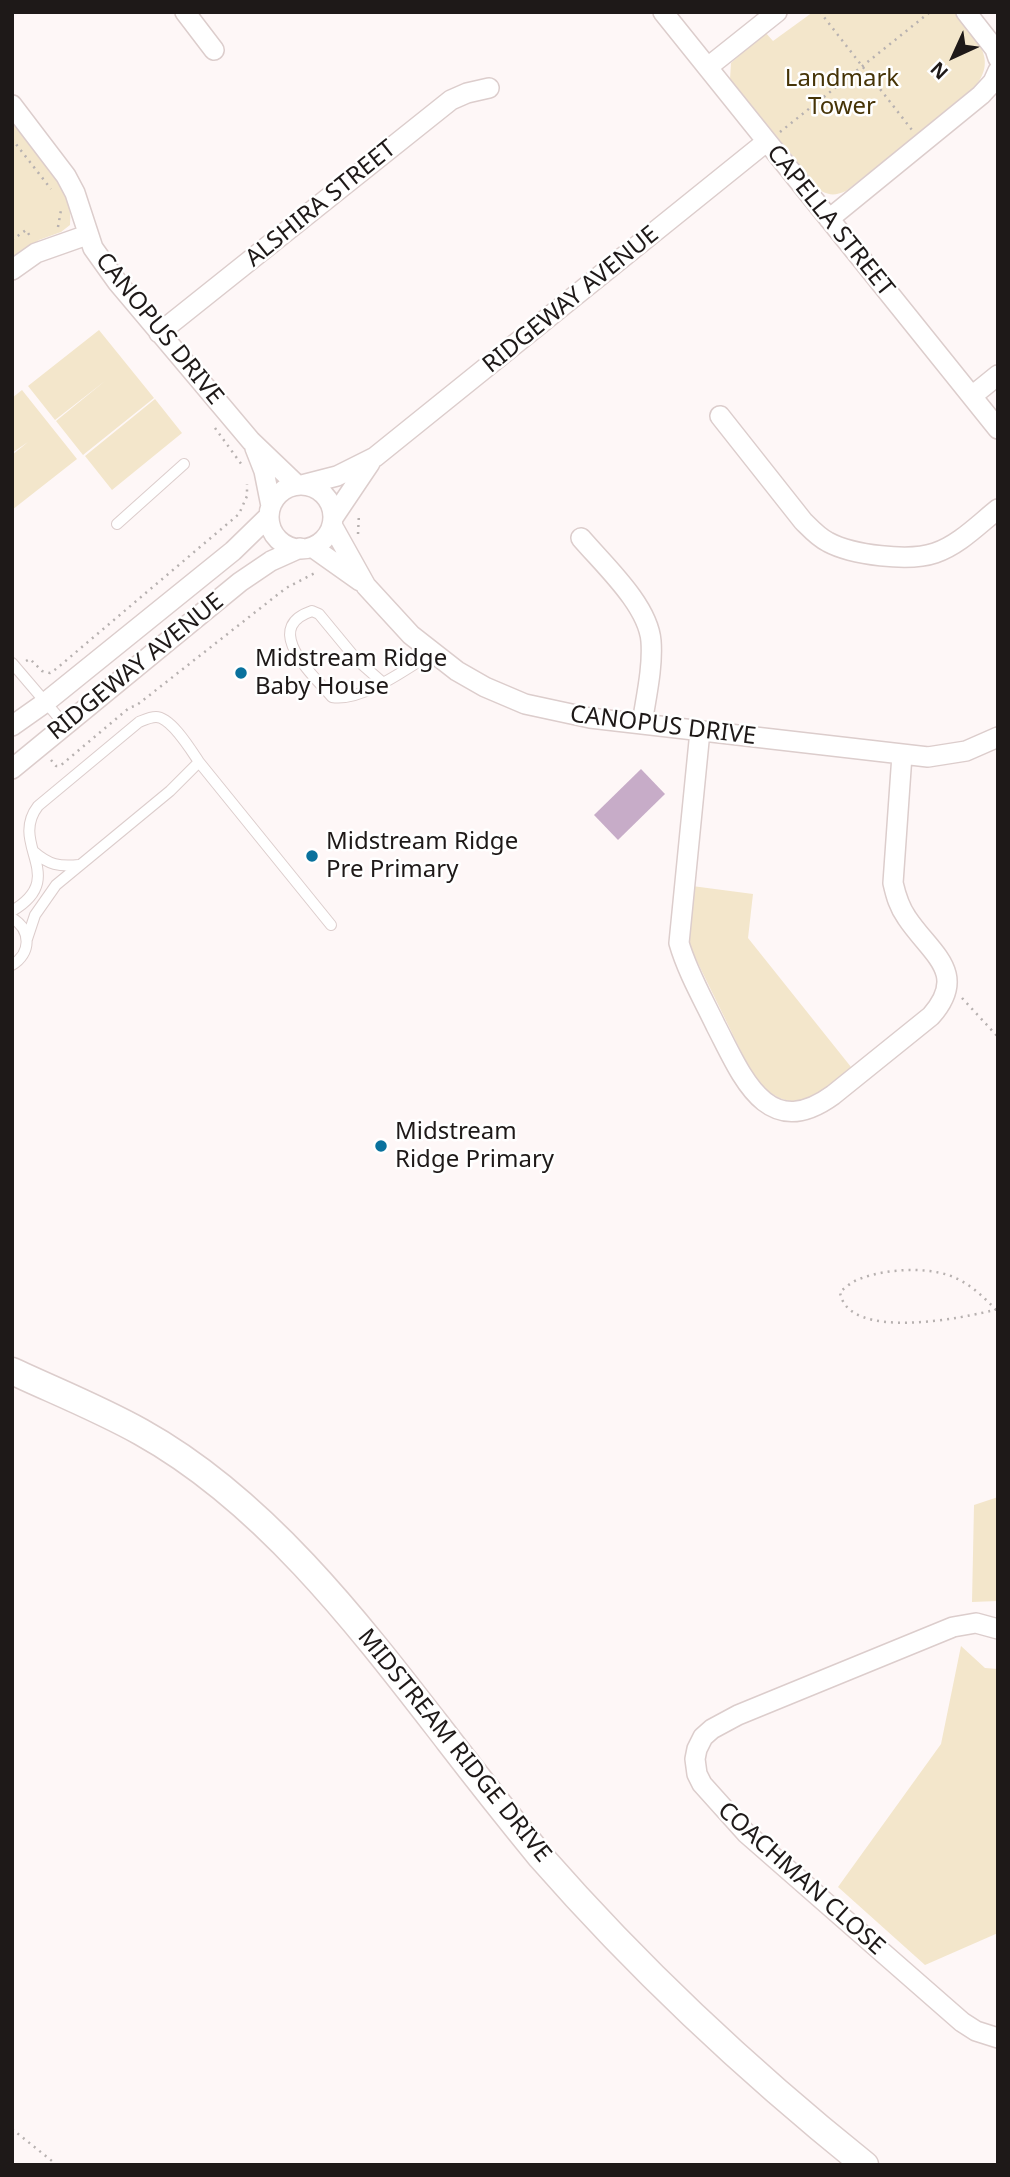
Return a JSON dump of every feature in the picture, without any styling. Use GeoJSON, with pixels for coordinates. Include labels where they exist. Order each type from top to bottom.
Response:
{"type":"FeatureCollection","features":[{"type":"Feature","properties":{"kind":"street"},"geometry":{"type":"LineString","coordinates":[[186,12],[214,50]]}},
{"type":"Feature","properties":{"kind":"street","name":"CAPELLA STREET"},"geometry":{"type":"LineString","coordinates":[[663,12],[998,429]]}},
{"type":"Feature","properties":{"kind":"street"},"geometry":{"type":"LineString","coordinates":[[708,67],[777,12]]}},
{"type":"Feature","properties":{"kind":"street"},"geometry":{"type":"LineString","coordinates":[[966,12],[995,49],[998,58]]}},
{"type":"Feature","properties":{"kind":"street"},"geometry":{"type":"LineString","coordinates":[[829,219],[981,95],[993,82],[998,71]]}},
{"type":"Feature","properties":{"kind":"street","name":"ALSHIRA STREET"},"geometry":{"type":"LineString","coordinates":[[159,333],[451,100],[489,88]]}},
{"type":"Feature","properties":{"kind":"street","name":"CANOPUS DRIVE"},"geometry":{"type":"LineString","coordinates":[[12,105],[66,176],[75,193],[87,235],[112,275],[251,441],[300,485]]}},
{"type":"Feature","properties":{"kind":"street","name":"RIDGEWAY AVENUE"},"geometry":{"type":"LineString","coordinates":[[300,485],[337,476],[375,457],[766,142]]}},
{"type":"Feature","properties":{"kind":"street"},"geometry":{"type":"LineString","coordinates":[[12,270],[36,253],[87,235]]}},
{"type":"Feature","properties":{"kind":"street"},"geometry":{"type":"LineString","coordinates":[[972,396],[998,375]]}},
{"type":"Feature","properties":{"kind":"street"},"geometry":{"type":"LineString","coordinates":[[720,416],[803,521],[817,535],[842,548],[905,557],[936,553],[960,540],[998,509]]}},
{"type":"Feature","properties":{"kind":"street","name":"CANOPUS DRIVE"},"geometry":{"type":"LineString","coordinates":[[251,441],[264,471],[270,511]]}},
{"type":"Feature","properties":{"kind":"street","name":"RIDGEWAY AVENUE"},"geometry":{"type":"LineString","coordinates":[[332,521],[375,457]]}},
{"type":"Feature","properties":{"kind":"street"},"geometry":{"type":"LineString","coordinates":[[300,485],[321,491],[332,508],[332,521],[328,534],[306,548],[290,546],[275,534],[270,511],[283,490],[300,485]]}},
{"type":"Feature","properties":{"kind":"street","name":"RIDGEWAY AVENUE"},"geometry":{"type":"LineString","coordinates":[[12,726],[46,702],[233,551],[270,511]]}},
{"type":"Feature","properties":{"kind":"street","name":"CANOPUS DRIVE"},"geometry":{"type":"LineString","coordinates":[[332,521],[366,586],[411,635],[432,653],[485,687],[524,704],[561,713],[642,724],[928,757],[984,745],[998,737]]}},
{"type":"Feature","properties":{"kind":"street"},"geometry":{"type":"LineString","coordinates":[[581,538],[636,604],[648,626],[651,657],[642,724]]}},
{"type":"Feature","properties":{"kind":"street","name":"RIDGEWAY AVENUE"},"geometry":{"type":"LineString","coordinates":[[12,769],[240,582],[271,561],[306,548]]}},
{"type":"Feature","properties":{"kind":"street","name":"CANOPUS DRIVE"},"geometry":{"type":"LineString","coordinates":[[306,548],[366,586]]}},
{"type":"Feature","properties":{"kind":"street"},"geometry":{"type":"LineString","coordinates":[[701,731],[679,943],[706,1005],[742,1076],[762,1101],[789,1112],[802,1112],[818,1106],[931,1016],[947,993],[948,982],[940,961],[908,919],[897,901],[892,883],[902,755]]}},
{"type":"Feature","properties":{"kind":"street","name":"MIDSTREAM RIDGE DRIVE"},"geometry":{"type":"LineString","coordinates":[[12,1371],[142,1433],[223,1490],[262,1523],[353,1620],[571,1892],[697,2020],[864,2165]]}},
{"type":"Feature","properties":{"kind":"street","name":"COACHMAN CLOSE"},"geometry":{"type":"LineString","coordinates":[[998,1629],[976,1623],[953,1627],[738,1715],[703,1737],[695,1759],[696,1774],[702,1784],[746,1833],[962,2022],[976,2031],[998,2038]]}},
{"type":"Feature","properties":{"kind":"lane"},"geometry":{"type":"LineString","coordinates":[[117,524],[184,464]]}},
{"type":"Feature","properties":{"kind":"lane"},"geometry":{"type":"LineString","coordinates":[[382,682],[357,660],[319,614],[312,611],[294,619],[289,627],[292,648],[332,696],[350,696],[382,682],[432,653]]}},
{"type":"Feature","properties":{"kind":"lane"},"geometry":{"type":"LineString","coordinates":[[15,665],[65,725]]}},
{"type":"Feature","properties":{"kind":"lane"},"geometry":{"type":"LineString","coordinates":[[12,911],[29,900],[38,884],[29,823],[31,815],[38,806],[139,722],[154,716],[162,718],[182,737],[199,762],[331,925]]}},
{"type":"Feature","properties":{"kind":"lane"},"geometry":{"type":"LineString","coordinates":[[12,965],[22,958],[35,915],[42,901],[56,885],[170,790],[199,762]]}},
{"type":"Feature","properties":{"kind":"lane"},"geometry":{"type":"LineString","coordinates":[[33,851],[56,866],[79,865]]}},
{"type":"Feature","properties":{"kind":"lane"},"geometry":{"type":"LineString","coordinates":[[12,918],[24,928],[27,939]]}},
{"type":"Feature","properties":{"kind":"path"},"geometry":{"type":"LineString","coordinates":[[820,12],[923,143]]}},
{"type":"Feature","properties":{"kind":"path"},"geometry":{"type":"LineString","coordinates":[[766,142],[930,12]]}},
{"type":"Feature","properties":{"kind":"path"},"geometry":{"type":"LineString","coordinates":[[12,139],[51,189]]}},
{"type":"Feature","properties":{"kind":"path"},"geometry":{"type":"LineString","coordinates":[[61,208],[58,229],[65,242]]}},
{"type":"Feature","properties":{"kind":"path"},"geometry":{"type":"LineString","coordinates":[[12,240],[26,230],[34,241]]}},
{"type":"Feature","properties":{"kind":"path"},"geometry":{"type":"LineString","coordinates":[[15,665],[30,659],[42,671],[50,673],[239,514],[247,496],[248,474],[216,429]]}},
{"type":"Feature","properties":{"kind":"path"},"geometry":{"type":"LineString","coordinates":[[358,538],[359,509]]}},
{"type":"Feature","properties":{"kind":"path"},"geometry":{"type":"LineString","coordinates":[[39,747],[56,766],[60,766],[129,708],[137,705],[286,588],[320,571]]}},
{"type":"Feature","properties":{"kind":"path"},"geometry":{"type":"LineString","coordinates":[[948,982],[998,1037]]}},
{"type":"Feature","properties":{"kind":"path"},"geometry":{"type":"LineString","coordinates":[[908,1271],[930,1272],[949,1275],[966,1284],[997,1309],[965,1318],[928,1323],[898,1322],[866,1317],[849,1309],[841,1302],[839,1292],[861,1278],[908,1271]]}},
{"type":"Feature","properties":{"kind":"path"},"geometry":{"type":"LineString","coordinates":[[12,2129],[57,2165]]}},
{"type":"Feature","properties":{"kind":"green space","name":"Landmark Tower"},"geometry":{"type":"Polygon","coordinates":[[[813,12],[955,12],[979,44],[985,63],[977,84],[966,96],[846,191],[836,194],[821,191],[730,79],[731,63],[765,32],[773,41],[813,12]]]}},
{"type":"Feature","properties":{"kind":"green space"},"geometry":{"type":"Polygon","coordinates":[[[12,123],[42,157],[60,183],[70,211],[70,225],[61,232],[39,240],[12,260],[12,123]]]}},
{"type":"Feature","properties":{"kind":"green space"},"geometry":{"type":"Polygon","coordinates":[[[99,330],[154,398],[83,455],[56,421],[105,381],[55,420],[28,386],[99,330]]]}},
{"type":"Feature","properties":{"kind":"green space"},"geometry":{"type":"Polygon","coordinates":[[[22,390],[77,459],[12,510],[12,455],[28,442],[12,453],[12,398],[22,390]]]}},
{"type":"Feature","properties":{"kind":"green space"},"geometry":{"type":"Polygon","coordinates":[[[155,399],[182,433],[112,490],[85,456],[155,399]]]}},
{"type":"Feature","properties":{"kind":"green space"},"geometry":{"type":"Polygon","coordinates":[[[692,886],[753,894],[748,938],[851,1067],[816,1095],[805,1100],[783,1099],[755,1080],[689,945],[685,932],[692,886]]]}},
{"type":"Feature","properties":{"kind":"green space"},"geometry":{"type":"Polygon","coordinates":[[[998,1497],[998,1601],[972,1602],[974,1505],[998,1497]]]}},
{"type":"Feature","properties":{"kind":"green space"},"geometry":{"type":"Polygon","coordinates":[[[961,1646],[985,1668],[998,1669],[998,1933],[925,1965],[838,1887],[941,1744],[961,1646]]]}},
{"type":"Feature","properties":{"kind":"shaded area"},"geometry":{"type":"Polygon","coordinates":[[[641,769],[665,794],[618,840],[594,815],[641,769]]]}},
{"type":"Feature","properties":{"kind":"place","name":"Midstream Ridge Baby House"},"geometry":{"type":"Point","coordinates":[241,673]}},
{"type":"Feature","properties":{"kind":"place","name":"Midstream Ridge Pre Primary"},"geometry":{"type":"Point","coordinates":[312,856]}},
{"type":"Feature","properties":{"kind":"place","name":"Midstream Ridge Primary"},"geometry":{"type":"Point","coordinates":[381,1146]}}]}
